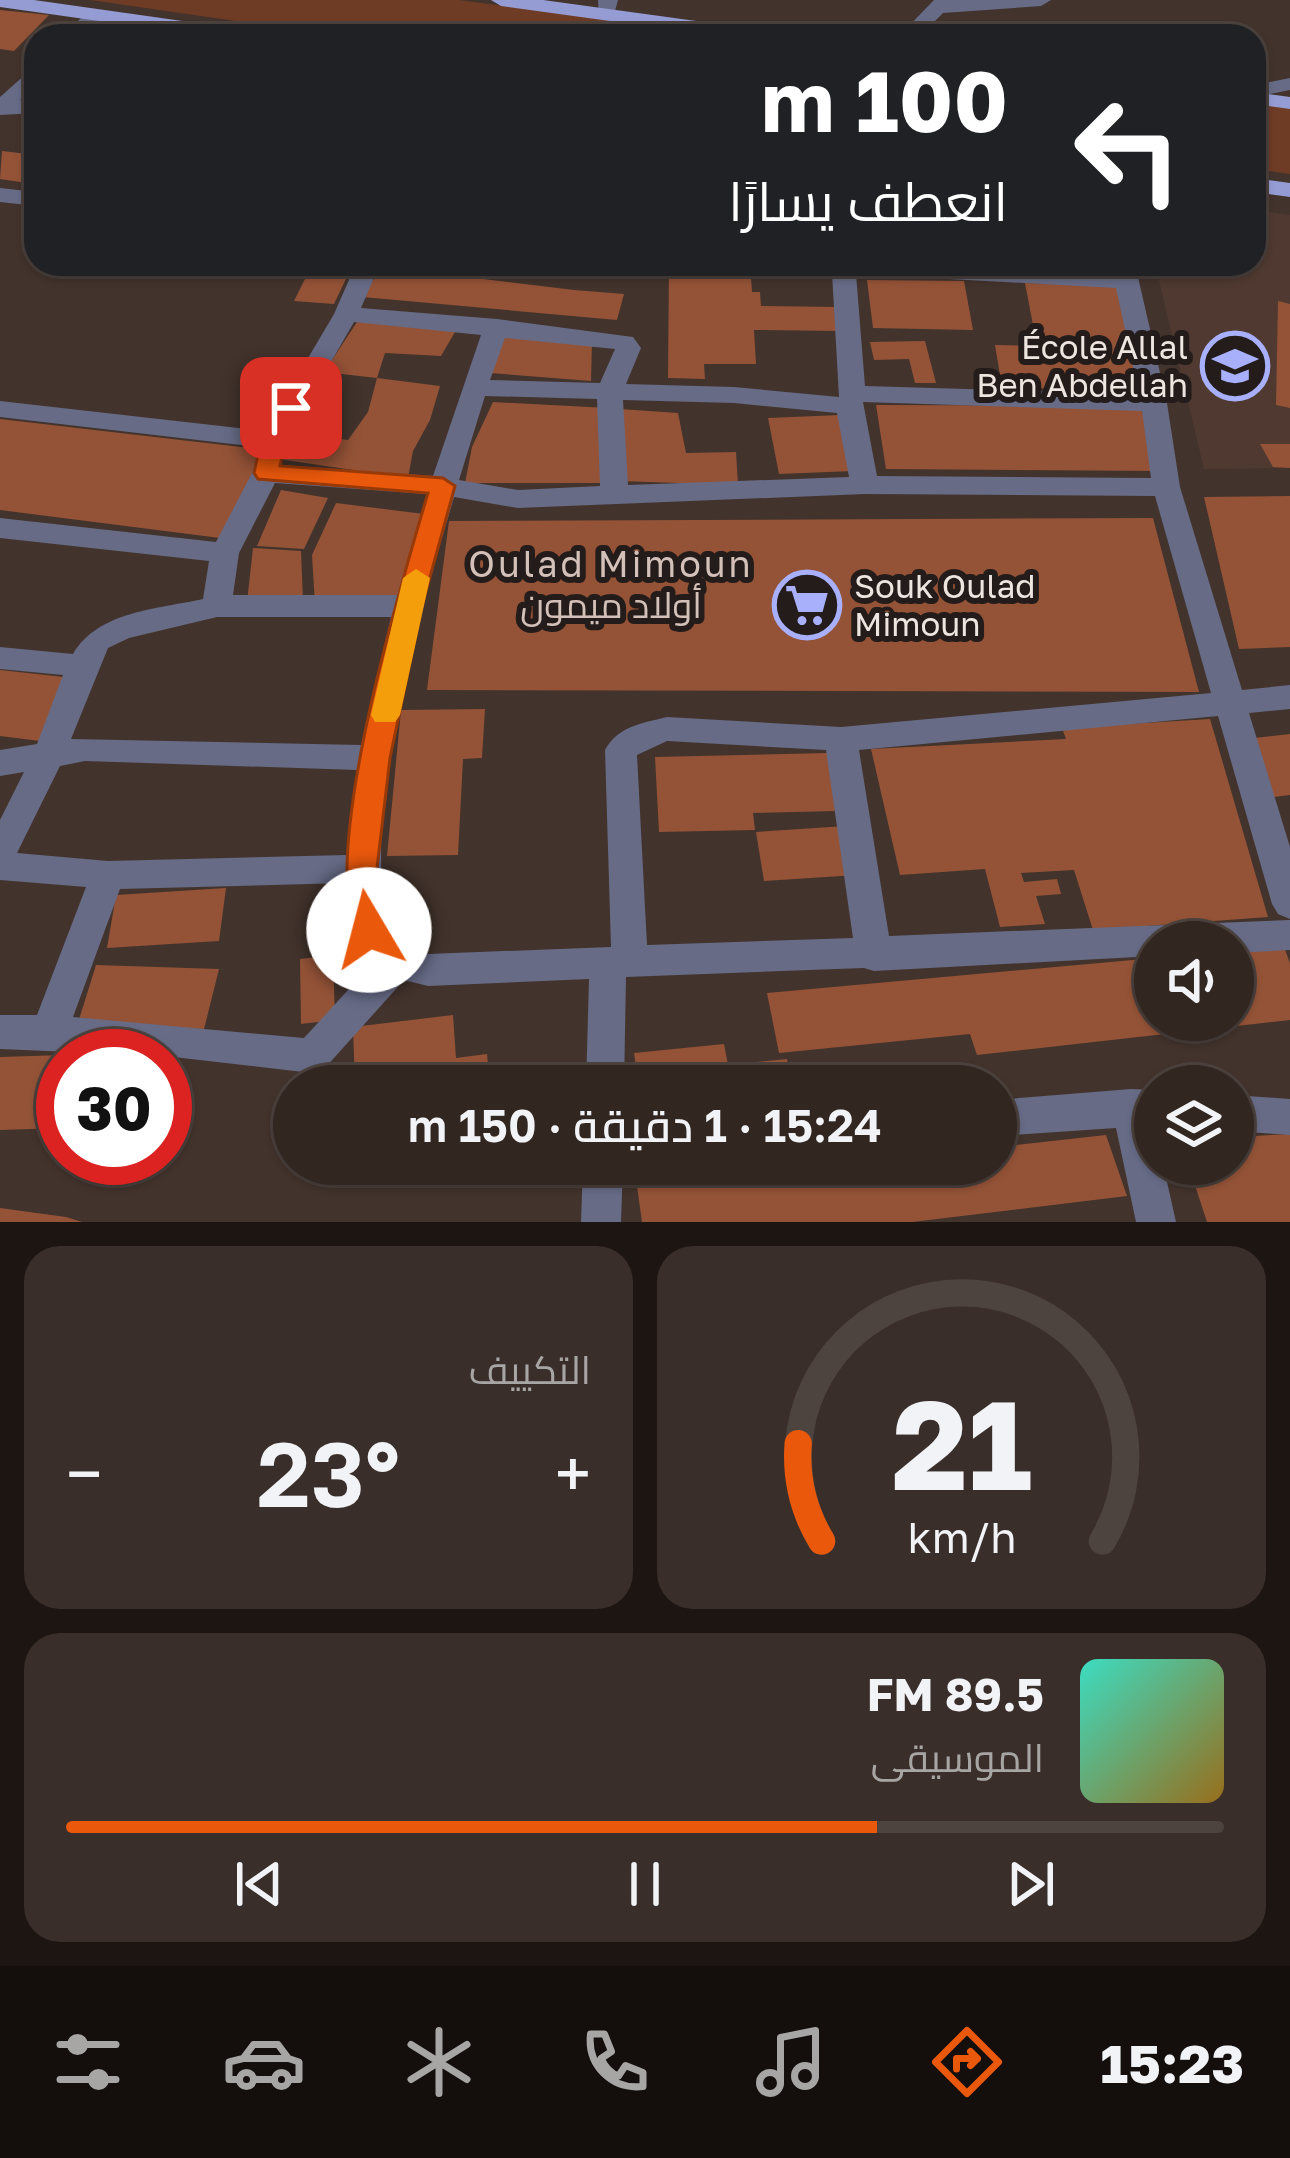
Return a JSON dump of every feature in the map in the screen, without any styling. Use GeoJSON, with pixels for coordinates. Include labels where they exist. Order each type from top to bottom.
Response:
{"type":"FeatureCollection","features":[{"type":"Feature","properties":{"kind":"main road"},"geometry":{"type":"LineString","coordinates":[[501,0],[607,7],[678,24]]}},
{"type":"Feature","properties":{"kind":"main road"},"geometry":{"type":"LineString","coordinates":[[0,1],[164,24]]}},
{"type":"Feature","properties":{"kind":"main road"},"geometry":{"type":"LineString","coordinates":[[645,24],[649,20]]}},
{"type":"Feature","properties":{"kind":"street"},"geometry":{"type":"LineString","coordinates":[[944,4],[991,12],[1042,0]]}},
{"type":"Feature","properties":{"kind":"street"},"geometry":{"type":"LineString","coordinates":[[85,24],[95,14]]}},
{"type":"Feature","properties":{"kind":"street"},"geometry":{"type":"LineString","coordinates":[[1,107],[24,83]]}},
{"type":"Feature","properties":{"kind":"street"},"geometry":{"type":"LineString","coordinates":[[217,606],[225,553],[266,473],[273,440],[363,276]]}},
{"type":"Feature","properties":{"kind":"street"},"geometry":{"type":"LineString","coordinates":[[844,276],[851,400],[866,484]]}},
{"type":"Feature","properties":{"kind":"street"},"geometry":{"type":"LineString","coordinates":[[1126,276],[1154,403],[1166,487],[1229,704],[1277,809],[1290,904]]}},
{"type":"Feature","properties":{"kind":"street"},"geometry":{"type":"LineString","coordinates":[[346,314],[624,342],[628,348],[610,391],[614,493]]}},
{"type":"Feature","properties":{"kind":"street"},"geometry":{"type":"LineString","coordinates":[[497,326],[473,388],[409,606],[376,758],[361,868],[369,930],[379,950],[396,963],[428,970],[619,960],[874,956],[1290,935]]}},
{"type":"Feature","properties":{"kind":"street"},"geometry":{"type":"LineString","coordinates":[[473,388],[851,400],[1154,403]]}},
{"type":"Feature","properties":{"kind":"street"},"geometry":{"type":"LineString","coordinates":[[0,409],[273,440]]}},
{"type":"Feature","properties":{"kind":"street"},"geometry":{"type":"LineString","coordinates":[[266,473],[443,486],[518,500],[866,484],[1166,487]]}},
{"type":"Feature","properties":{"kind":"street"},"geometry":{"type":"LineString","coordinates":[[0,528],[225,553]]}},
{"type":"Feature","properties":{"kind":"street"},"geometry":{"type":"LineString","coordinates":[[0,854],[50,753],[82,666],[97,640],[217,606],[409,606]]}},
{"type":"Feature","properties":{"kind":"street"},"geometry":{"type":"LineString","coordinates":[[0,658],[82,666]]}},
{"type":"Feature","properties":{"kind":"street"},"geometry":{"type":"LineString","coordinates":[[607,1065],[619,960],[621,750],[628,743],[668,728],[841,739],[1290,697]]}},
{"type":"Feature","properties":{"kind":"street"},"geometry":{"type":"LineString","coordinates":[[841,739],[874,956]]}},
{"type":"Feature","properties":{"kind":"street"},"geometry":{"type":"LineString","coordinates":[[0,764],[85,749],[376,758]]}},
{"type":"Feature","properties":{"kind":"street"},"geometry":{"type":"LineString","coordinates":[[0,866],[108,875],[361,868]]}},
{"type":"Feature","properties":{"kind":"street"},"geometry":{"type":"LineString","coordinates":[[50,1029],[108,875]]}},
{"type":"Feature","properties":{"kind":"street"},"geometry":{"type":"LineString","coordinates":[[192,1045],[312,1057],[396,963]]}},
{"type":"Feature","properties":{"kind":"street"},"geometry":{"type":"LineString","coordinates":[[0,1031],[36,1031]]}},
{"type":"Feature","properties":{"kind":"street"},"geometry":{"type":"LineString","coordinates":[[1017,1117],[1134,1109]]}},
{"type":"Feature","properties":{"kind":"street"},"geometry":{"type":"LineString","coordinates":[[1254,1114],[1290,1117]]}},
{"type":"Feature","properties":{"kind":"street"},"geometry":{"type":"LineString","coordinates":[[601,1222],[602,1185]]}},
{"type":"Feature","properties":{"kind":"street"},"geometry":{"type":"LineString","coordinates":[[1152,1185],[1156,1222]]}},
{"type":"Feature","properties":{"kind":"shaded area"},"geometry":{"type":"Polygon","coordinates":[[[90,0],[459,0],[639,24],[255,24],[90,0]]]}},
{"type":"Feature","properties":{"kind":"shaded area"},"geometry":{"type":"Polygon","coordinates":[[[1266,104],[1290,107],[1290,174],[1266,171],[1266,104]]]}},
{"type":"Feature","properties":{"kind":"shaded area","name":"École Allal Ben Abdellah"},"geometry":{"type":"Polygon","coordinates":[[[1266,212],[1290,215],[1290,468],[1204,469],[1158,276],[1266,276],[1266,212]]]}},
{"type":"Feature","properties":{"kind":"building"},"geometry":{"type":"Polygon","coordinates":[[[0,10],[49,15],[40,24],[24,24],[24,41],[14,51],[0,49],[0,10]]]}},
{"type":"Feature","properties":{"kind":"building"},"geometry":{"type":"Polygon","coordinates":[[[2,151],[24,154],[24,183],[0,179],[2,151]]]}},
{"type":"Feature","properties":{"kind":"building"},"geometry":{"type":"Polygon","coordinates":[[[306,276],[347,276],[334,304],[294,301],[306,276]]]}},
{"type":"Feature","properties":{"kind":"building"},"geometry":{"type":"Polygon","coordinates":[[[376,276],[457,276],[624,294],[617,320],[362,297],[376,276]]]}},
{"type":"Feature","properties":{"kind":"building"},"geometry":{"type":"Polygon","coordinates":[[[669,276],[751,276],[752,292],[760,292],[761,306],[837,307],[840,331],[754,330],[756,364],[704,364],[705,379],[668,378],[669,276]]]}},
{"type":"Feature","properties":{"kind":"building"},"geometry":{"type":"Polygon","coordinates":[[[867,280],[964,281],[973,330],[873,328],[867,280]]]}},
{"type":"Feature","properties":{"kind":"building"},"geometry":{"type":"Polygon","coordinates":[[[1025,283],[1122,285],[1151,391],[1002,387],[995,345],[1037,346],[1025,283]]]}},
{"type":"Feature","properties":{"kind":"building"},"geometry":{"type":"Polygon","coordinates":[[[1278,301],[1290,304],[1290,408],[1276,405],[1278,301]]]}},
{"type":"Feature","properties":{"kind":"building"},"geometry":{"type":"Polygon","coordinates":[[[359,319],[455,332],[441,356],[385,353],[377,378],[324,372],[359,319]]]}},
{"type":"Feature","properties":{"kind":"building"},"geometry":{"type":"Polygon","coordinates":[[[504,336],[592,342],[591,381],[490,373],[504,336]]]}},
{"type":"Feature","properties":{"kind":"building"},"geometry":{"type":"Polygon","coordinates":[[[925,341],[936,383],[915,383],[909,359],[874,360],[870,342],[925,341]]]}},
{"type":"Feature","properties":{"kind":"building"},"geometry":{"type":"Polygon","coordinates":[[[377,378],[440,386],[430,420],[413,451],[408,478],[278,459],[294,433],[348,440],[368,412],[377,378]]]}},
{"type":"Feature","properties":{"kind":"building"},"geometry":{"type":"Polygon","coordinates":[[[493,402],[608,408],[605,483],[465,483],[472,447],[493,402]]]}},
{"type":"Feature","properties":{"kind":"building"},"geometry":{"type":"Polygon","coordinates":[[[876,405],[1140,406],[1162,471],[886,469],[876,405]]]}},
{"type":"Feature","properties":{"kind":"building"},"geometry":{"type":"Polygon","coordinates":[[[620,409],[678,413],[686,453],[736,452],[738,485],[619,481],[620,409]]]}},
{"type":"Feature","properties":{"kind":"building"},"geometry":{"type":"Polygon","coordinates":[[[840,415],[853,471],[779,474],[768,418],[840,415]]]}},
{"type":"Feature","properties":{"kind":"building"},"geometry":{"type":"Polygon","coordinates":[[[0,419],[266,450],[220,538],[0,510],[0,419]]]}},
{"type":"Feature","properties":{"kind":"building"},"geometry":{"type":"Polygon","coordinates":[[[1260,444],[1290,444],[1290,468],[1273,467],[1260,444]]]}},
{"type":"Feature","properties":{"kind":"building"},"geometry":{"type":"Polygon","coordinates":[[[281,490],[328,498],[304,549],[257,546],[281,490]]]}},
{"type":"Feature","properties":{"kind":"building"},"geometry":{"type":"Polygon","coordinates":[[[1290,496],[1290,647],[1239,649],[1204,497],[1290,496]]]}},
{"type":"Feature","properties":{"kind":"building"},"geometry":{"type":"Polygon","coordinates":[[[336,503],[424,514],[401,599],[315,605],[312,555],[336,503]]]}},
{"type":"Feature","properties":{"kind":"building","name":"Souk Oulad Mimoun"},"geometry":{"type":"Polygon","coordinates":[[[1153,518],[1199,692],[427,690],[449,521],[1153,518]]]}},
{"type":"Feature","properties":{"kind":"building"},"geometry":{"type":"Polygon","coordinates":[[[253,548],[301,551],[303,601],[247,602],[253,548]]]}},
{"type":"Feature","properties":{"kind":"building"},"geometry":{"type":"Polygon","coordinates":[[[0,670],[73,678],[40,741],[0,736],[0,670]]]}},
{"type":"Feature","properties":{"kind":"building"},"geometry":{"type":"Polygon","coordinates":[[[485,709],[482,758],[463,759],[458,855],[387,856],[401,710],[485,709]]]}},
{"type":"Feature","properties":{"kind":"building"},"geometry":{"type":"Polygon","coordinates":[[[1210,719],[1268,917],[1134,921],[1134,927],[1093,930],[1074,870],[1021,873],[1024,882],[1057,879],[1061,894],[1036,896],[1045,924],[1000,927],[985,869],[900,875],[871,749],[1066,739],[1062,728],[1210,719]]]}},
{"type":"Feature","properties":{"kind":"building"},"geometry":{"type":"Polygon","coordinates":[[[1290,734],[1290,795],[1266,798],[1246,739],[1290,734]]]}},
{"type":"Feature","properties":{"kind":"building"},"geometry":{"type":"Polygon","coordinates":[[[829,753],[837,811],[753,813],[755,830],[659,832],[655,757],[829,753]]]}},
{"type":"Feature","properties":{"kind":"building"},"geometry":{"type":"Polygon","coordinates":[[[846,826],[857,875],[764,881],[756,832],[846,826]]]}},
{"type":"Feature","properties":{"kind":"building"},"geometry":{"type":"Polygon","coordinates":[[[226,888],[219,941],[107,948],[116,895],[226,888]]]}},
{"type":"Feature","properties":{"kind":"building"},"geometry":{"type":"Polygon","coordinates":[[[1284,947],[1290,963],[1290,1020],[1254,1024],[1254,949],[1284,947]]]}},
{"type":"Feature","properties":{"kind":"building"},"geometry":{"type":"Polygon","coordinates":[[[333,955],[335,1020],[301,1024],[300,959],[333,955]]]}},
{"type":"Feature","properties":{"kind":"building"},"geometry":{"type":"Polygon","coordinates":[[[1134,960],[1134,1037],[977,1055],[970,1034],[779,1053],[767,993],[1134,960]]]}},
{"type":"Feature","properties":{"kind":"building"},"geometry":{"type":"Polygon","coordinates":[[[96,965],[219,969],[204,1029],[77,1026],[96,965]]]}},
{"type":"Feature","properties":{"kind":"building"},"geometry":{"type":"Polygon","coordinates":[[[453,1015],[456,1058],[487,1054],[488,1065],[354,1065],[353,1027],[453,1015]]]}},
{"type":"Feature","properties":{"kind":"building"},"geometry":{"type":"Polygon","coordinates":[[[724,1044],[728,1065],[636,1065],[634,1053],[724,1044]]]}},
{"type":"Feature","properties":{"kind":"building"},"geometry":{"type":"Polygon","coordinates":[[[36,1056],[36,1129],[0,1130],[0,1057],[36,1056]]]}},
{"type":"Feature","properties":{"kind":"building"},"geometry":{"type":"Polygon","coordinates":[[[787,1059],[788,1065],[728,1065],[787,1059]]]}},
{"type":"Feature","properties":{"kind":"building"},"geometry":{"type":"Polygon","coordinates":[[[1290,1134],[1290,1222],[1207,1222],[1195,1185],[1254,1185],[1254,1136],[1290,1134]]]}},
{"type":"Feature","properties":{"kind":"building"},"geometry":{"type":"Polygon","coordinates":[[[1106,1135],[1127,1196],[912,1222],[642,1222],[637,1185],[1017,1185],[1017,1145],[1106,1135]]]}},
{"type":"Feature","properties":{"kind":"building"},"geometry":{"type":"Polygon","coordinates":[[[0,1208],[66,1217],[82,1222],[0,1222],[0,1208]]]}},
{"type":"Feature","properties":{"kind":"slow traffic"},"geometry":{"type":"LineString","coordinates":[[385,715],[416,578]]}},
{"type":"Feature","properties":{"kind":"place","name":"École Allal Ben Abdellah"},"geometry":{"type":"Point","coordinates":[1235,366]}},
{"type":"Feature","properties":{"kind":"place","name":"Souk Oulad Mimoun"},"geometry":{"type":"Point","coordinates":[807,605]}},
{"type":"Feature","properties":{"kind":"district","name":"Oulad Mimoun أولاد ميمون"},"geometry":{"type":"Point","coordinates":[611,584]}},
{"type":"Feature","properties":{"kind":"route"},"geometry":{"type":"LineString","coordinates":[[291,408],[273,440],[266,473],[443,486],[409,606],[376,758],[361,868],[369,930]]}}]}
